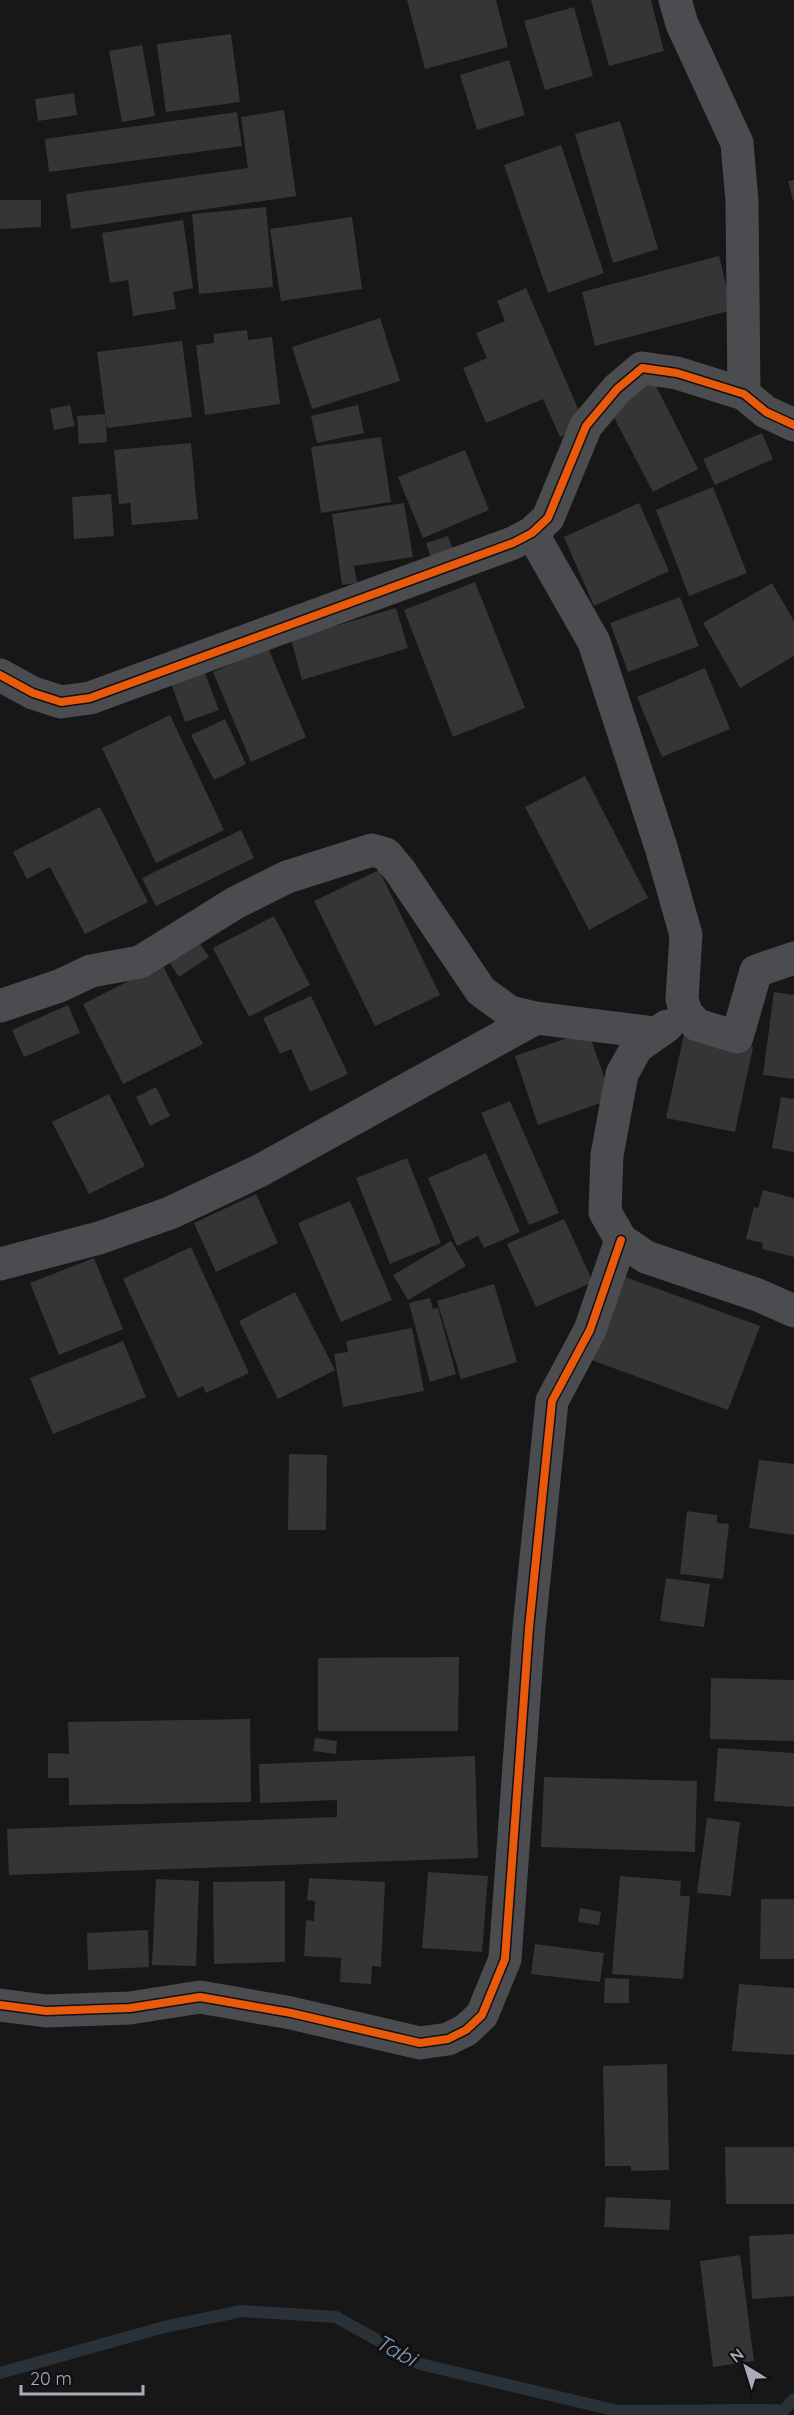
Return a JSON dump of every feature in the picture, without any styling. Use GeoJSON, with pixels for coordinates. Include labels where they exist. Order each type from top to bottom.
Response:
{"type":"FeatureCollection","features":[{"type":"Feature","properties":{"kind":"street"},"geometry":{"type":"LineString","coordinates":[[675,0],[682,24],[736,143],[742,201],[744,394]]}},
{"type":"Feature","properties":{"kind":"street"},"geometry":{"type":"LineString","coordinates":[[0,675],[33,693],[61,702],[90,698],[439,571],[532,534],[548,518],[586,426],[617,389],[642,368],[677,373],[744,394],[766,412],[794,425]]}},
{"type":"Feature","properties":{"kind":"street"},"geometry":{"type":"LineString","coordinates":[[532,534],[594,642],[661,847],[686,935],[682,999],[686,1013],[697,1025],[736,1037],[756,971],[794,958]]}},
{"type":"Feature","properties":{"kind":"street"},"geometry":{"type":"LineString","coordinates":[[0,1006],[59,986],[91,972],[140,962],[235,903],[287,877],[372,850],[386,854],[400,871],[481,991],[510,1012],[536,1018],[655,1033]]}},
{"type":"Feature","properties":{"kind":"street"},"geometry":{"type":"LineString","coordinates":[[686,1013],[638,1047],[622,1074],[607,1155],[604,1212],[621,1240],[646,1257],[758,1295],[794,1311]]}},
{"type":"Feature","properties":{"kind":"street"},"geometry":{"type":"LineString","coordinates":[[0,1264],[99,1238],[170,1213],[259,1171],[536,1018]]}},
{"type":"Feature","properties":{"kind":"street"},"geometry":{"type":"LineString","coordinates":[[0,2005],[46,2011],[130,2008],[201,1997],[291,2013],[420,2043],[448,2039],[466,2030],[482,2015],[505,1959],[530,1628],[552,1401],[590,1330],[621,1240]]}},
{"type":"Feature","properties":{"kind":"building"},"geometry":{"type":"Polygon","coordinates":[[[407,0],[496,0],[508,47],[425,69],[407,0]]]}},
{"type":"Feature","properties":{"kind":"building"},"geometry":{"type":"Polygon","coordinates":[[[591,0],[651,0],[664,51],[609,66],[591,0]]]}},
{"type":"Feature","properties":{"kind":"building"},"geometry":{"type":"Polygon","coordinates":[[[574,7],[593,76],[545,90],[524,21],[574,7]]]}},
{"type":"Feature","properties":{"kind":"building"},"geometry":{"type":"Polygon","coordinates":[[[231,34],[240,102],[166,112],[157,44],[231,34]]]}},
{"type":"Feature","properties":{"kind":"building"},"geometry":{"type":"Polygon","coordinates":[[[142,45],[155,116],[122,122],[109,51],[142,45]]]}},
{"type":"Feature","properties":{"kind":"building"},"geometry":{"type":"Polygon","coordinates":[[[509,60],[525,115],[477,130],[460,75],[509,60]]]}},
{"type":"Feature","properties":{"kind":"building"},"geometry":{"type":"Polygon","coordinates":[[[74,93],[77,115],[38,121],[35,99],[74,93]]]}},
{"type":"Feature","properties":{"kind":"building"},"geometry":{"type":"Polygon","coordinates":[[[284,110],[296,196],[71,229],[66,194],[248,168],[241,117],[284,110]]]}},
{"type":"Feature","properties":{"kind":"building"},"geometry":{"type":"Polygon","coordinates":[[[237,112],[242,146],[49,172],[45,139],[237,112]]]}},
{"type":"Feature","properties":{"kind":"building"},"geometry":{"type":"Polygon","coordinates":[[[620,121],[658,249],[613,263],[575,134],[620,121]]]}},
{"type":"Feature","properties":{"kind":"building"},"geometry":{"type":"Polygon","coordinates":[[[561,145],[604,273],[548,293],[504,165],[561,145]]]}},
{"type":"Feature","properties":{"kind":"building"},"geometry":{"type":"Polygon","coordinates":[[[794,180],[794,201],[793,201],[788,181],[794,180]]]}},
{"type":"Feature","properties":{"kind":"building"},"geometry":{"type":"Polygon","coordinates":[[[0,200],[41,200],[41,227],[0,229],[0,200]]]}},
{"type":"Feature","properties":{"kind":"building"},"geometry":{"type":"Polygon","coordinates":[[[266,207],[273,287],[199,294],[192,214],[266,207]]]}},
{"type":"Feature","properties":{"kind":"building"},"geometry":{"type":"Polygon","coordinates":[[[352,217],[362,289],[281,301],[270,229],[352,217]]]}},
{"type":"Feature","properties":{"kind":"building"},"geometry":{"type":"Polygon","coordinates":[[[183,220],[193,288],[173,292],[176,309],[133,316],[128,280],[110,283],[102,233],[183,220]]]}},
{"type":"Feature","properties":{"kind":"building"},"geometry":{"type":"Polygon","coordinates":[[[719,256],[732,310],[595,346],[582,292],[719,256]]]}},
{"type":"Feature","properties":{"kind":"building"},"geometry":{"type":"Polygon","coordinates":[[[526,288],[585,425],[560,437],[543,399],[486,423],[463,368],[487,358],[476,333],[505,321],[497,301],[526,288]]]}},
{"type":"Feature","properties":{"kind":"building"},"geometry":{"type":"Polygon","coordinates":[[[380,318],[400,381],[312,409],[292,347],[380,318]]]}},
{"type":"Feature","properties":{"kind":"building"},"geometry":{"type":"Polygon","coordinates":[[[247,330],[248,340],[272,337],[280,404],[205,415],[196,345],[214,343],[214,334],[247,330]]]}},
{"type":"Feature","properties":{"kind":"building"},"geometry":{"type":"Polygon","coordinates":[[[182,341],[192,417],[107,428],[97,352],[182,341]]]}},
{"type":"Feature","properties":{"kind":"building"},"geometry":{"type":"Polygon","coordinates":[[[653,380],[698,469],[653,492],[607,404],[653,380]]]}},
{"type":"Feature","properties":{"kind":"building"},"geometry":{"type":"Polygon","coordinates":[[[70,405],[75,426],[54,430],[50,409],[70,405]]]}},
{"type":"Feature","properties":{"kind":"building"},"geometry":{"type":"Polygon","coordinates":[[[358,405],[364,433],[317,443],[311,416],[358,405]]]}},
{"type":"Feature","properties":{"kind":"building"},"geometry":{"type":"Polygon","coordinates":[[[105,414],[107,442],[79,444],[77,416],[105,414]]]}},
{"type":"Feature","properties":{"kind":"building"},"geometry":{"type":"Polygon","coordinates":[[[762,433],[773,459],[715,485],[703,459],[762,433]]]}},
{"type":"Feature","properties":{"kind":"building"},"geometry":{"type":"Polygon","coordinates":[[[381,437],[391,502],[321,513],[311,447],[381,437]]]}},
{"type":"Feature","properties":{"kind":"building"},"geometry":{"type":"Polygon","coordinates":[[[191,443],[198,519],[132,525],[130,503],[119,504],[114,450],[191,443]]]}},
{"type":"Feature","properties":{"kind":"building"},"geometry":{"type":"Polygon","coordinates":[[[465,450],[489,510],[423,538],[398,477],[465,450]]]}},
{"type":"Feature","properties":{"kind":"building"},"geometry":{"type":"Polygon","coordinates":[[[713,487],[747,573],[689,596],[656,510],[713,487]]]}},
{"type":"Feature","properties":{"kind":"building"},"geometry":{"type":"Polygon","coordinates":[[[111,494],[114,536],[74,539],[72,497],[111,494]]]}},
{"type":"Feature","properties":{"kind":"building"},"geometry":{"type":"Polygon","coordinates":[[[404,503],[413,557],[354,566],[357,583],[342,585],[332,514],[404,503]]]}},
{"type":"Feature","properties":{"kind":"building"},"geometry":{"type":"Polygon","coordinates":[[[639,503],[669,571],[594,606],[564,537],[639,503]]]}},
{"type":"Feature","properties":{"kind":"building"},"geometry":{"type":"Polygon","coordinates":[[[448,536],[454,553],[432,561],[426,543],[448,536]]]}},
{"type":"Feature","properties":{"kind":"building"},"geometry":{"type":"Polygon","coordinates":[[[475,582],[525,708],[453,737],[404,610],[475,582]]]}},
{"type":"Feature","properties":{"kind":"building"},"geometry":{"type":"Polygon","coordinates":[[[772,583],[794,621],[794,656],[740,688],[703,623],[772,583]]]}},
{"type":"Feature","properties":{"kind":"building"},"geometry":{"type":"Polygon","coordinates":[[[680,597],[699,646],[628,672],[610,623],[680,597]]]}},
{"type":"Feature","properties":{"kind":"building"},"geometry":{"type":"Polygon","coordinates":[[[396,608],[408,648],[302,680],[291,639],[396,608]]]}},
{"type":"Feature","properties":{"kind":"building"},"geometry":{"type":"Polygon","coordinates":[[[268,648],[306,737],[251,762],[213,672],[268,648]]]}},
{"type":"Feature","properties":{"kind":"building"},"geometry":{"type":"Polygon","coordinates":[[[705,668],[730,729],[662,757],[637,697],[705,668]]]}},
{"type":"Feature","properties":{"kind":"building"},"geometry":{"type":"Polygon","coordinates":[[[204,671],[219,710],[185,722],[171,683],[204,671]]]}},
{"type":"Feature","properties":{"kind":"building"},"geometry":{"type":"Polygon","coordinates":[[[170,715],[224,830],[156,863],[102,748],[170,715]]]}},
{"type":"Feature","properties":{"kind":"building"},"geometry":{"type":"Polygon","coordinates":[[[225,719],[246,764],[214,780],[191,735],[225,719]]]}},
{"type":"Feature","properties":{"kind":"building"},"geometry":{"type":"Polygon","coordinates":[[[585,776],[648,898],[589,930],[525,807],[585,776]]]}},
{"type":"Feature","properties":{"kind":"building"},"geometry":{"type":"Polygon","coordinates":[[[100,807],[148,902],[85,934],[50,867],[27,879],[13,852],[100,807]]]}},
{"type":"Feature","properties":{"kind":"building"},"geometry":{"type":"Polygon","coordinates":[[[241,830],[254,858],[156,906],[142,878],[241,830]]]}},
{"type":"Feature","properties":{"kind":"building"},"geometry":{"type":"Polygon","coordinates":[[[379,870],[440,995],[375,1026],[314,901],[379,870]]]}},
{"type":"Feature","properties":{"kind":"building"},"geometry":{"type":"Polygon","coordinates":[[[274,916],[310,985],[249,1017],[213,948],[274,916]]]}},
{"type":"Feature","properties":{"kind":"building"},"geometry":{"type":"Polygon","coordinates":[[[197,939],[209,957],[179,977],[167,959],[197,939]]]}},
{"type":"Feature","properties":{"kind":"building"},"geometry":{"type":"Polygon","coordinates":[[[162,964],[203,1044],[123,1084],[83,1004],[162,964]]]}},
{"type":"Feature","properties":{"kind":"building"},"geometry":{"type":"Polygon","coordinates":[[[774,992],[794,995],[794,1079],[763,1075],[774,992]]]}},
{"type":"Feature","properties":{"kind":"building"},"geometry":{"type":"Polygon","coordinates":[[[311,996],[348,1074],[310,1092],[291,1049],[280,1054],[263,1018],[311,996]]]}},
{"type":"Feature","properties":{"kind":"building"},"geometry":{"type":"Polygon","coordinates":[[[68,1005],[80,1033],[24,1057],[12,1030],[68,1005]]]}},
{"type":"Feature","properties":{"kind":"building"},"geometry":{"type":"Polygon","coordinates":[[[588,1031],[612,1099],[538,1125],[515,1056],[588,1031]]]}},
{"type":"Feature","properties":{"kind":"building"},"geometry":{"type":"Polygon","coordinates":[[[684,1034],[753,1047],[735,1132],[666,1118],[684,1034]]]}},
{"type":"Feature","properties":{"kind":"building"},"geometry":{"type":"Polygon","coordinates":[[[156,1087],[170,1116],[150,1126],[136,1097],[156,1087]]]}},
{"type":"Feature","properties":{"kind":"building"},"geometry":{"type":"Polygon","coordinates":[[[109,1094],[145,1166],[89,1194],[52,1122],[109,1094]]]}},
{"type":"Feature","properties":{"kind":"building"},"geometry":{"type":"Polygon","coordinates":[[[781,1097],[794,1099],[794,1152],[772,1148],[781,1097]]]}},
{"type":"Feature","properties":{"kind":"building"},"geometry":{"type":"Polygon","coordinates":[[[510,1101],[559,1213],[529,1225],[481,1113],[510,1101]]]}},
{"type":"Feature","properties":{"kind":"building"},"geometry":{"type":"Polygon","coordinates":[[[486,1153],[520,1232],[484,1248],[478,1236],[457,1246],[428,1178],[486,1153]]]}},
{"type":"Feature","properties":{"kind":"building"},"geometry":{"type":"Polygon","coordinates":[[[407,1158],[441,1243],[390,1264],[356,1178],[407,1158]]]}},
{"type":"Feature","properties":{"kind":"building"},"geometry":{"type":"Polygon","coordinates":[[[763,1190],[794,1198],[794,1257],[762,1249],[763,1243],[746,1239],[754,1207],[758,1208],[763,1190]]]}},
{"type":"Feature","properties":{"kind":"building"},"geometry":{"type":"Polygon","coordinates":[[[256,1194],[278,1243],[216,1272],[194,1223],[256,1194]]]}},
{"type":"Feature","properties":{"kind":"building"},"geometry":{"type":"Polygon","coordinates":[[[350,1201],[392,1300],[341,1322],[298,1223],[350,1201]]]}},
{"type":"Feature","properties":{"kind":"building"},"geometry":{"type":"Polygon","coordinates":[[[564,1219],[593,1282],[536,1307],[507,1244],[564,1219]]]}},
{"type":"Feature","properties":{"kind":"building"},"geometry":{"type":"Polygon","coordinates":[[[451,1241],[466,1266],[408,1300],[393,1275],[451,1241]]]}},
{"type":"Feature","properties":{"kind":"building"},"geometry":{"type":"Polygon","coordinates":[[[191,1247],[249,1373],[206,1393],[203,1386],[178,1398],[123,1279],[191,1247]]]}},
{"type":"Feature","properties":{"kind":"building"},"geometry":{"type":"Polygon","coordinates":[[[94,1258],[123,1329],[59,1355],[30,1283],[94,1258]]]}},
{"type":"Feature","properties":{"kind":"building"},"geometry":{"type":"Polygon","coordinates":[[[617,1274],[760,1326],[728,1410],[586,1358],[617,1274]]]}},
{"type":"Feature","properties":{"kind":"building"},"geometry":{"type":"Polygon","coordinates":[[[494,1284],[517,1362],[461,1379],[437,1301],[494,1284]]]}},
{"type":"Feature","properties":{"kind":"building"},"geometry":{"type":"Polygon","coordinates":[[[295,1292],[335,1370],[278,1399],[239,1321],[295,1292]]]}},
{"type":"Feature","properties":{"kind":"building"},"geometry":{"type":"Polygon","coordinates":[[[430,1298],[433,1309],[438,1308],[456,1374],[430,1382],[409,1303],[430,1298]]]}},
{"type":"Feature","properties":{"kind":"building"},"geometry":{"type":"Polygon","coordinates":[[[412,1328],[424,1391],[343,1407],[334,1354],[348,1352],[346,1341],[412,1328]]]}},
{"type":"Feature","properties":{"kind":"building"},"geometry":{"type":"Polygon","coordinates":[[[123,1341],[146,1397],[53,1434],[30,1378],[123,1341]]]}},
{"type":"Feature","properties":{"kind":"building"},"geometry":{"type":"Polygon","coordinates":[[[289,1454],[327,1455],[326,1530],[288,1530],[289,1454]]]}},
{"type":"Feature","properties":{"kind":"building"},"geometry":{"type":"Polygon","coordinates":[[[759,1460],[794,1464],[794,1535],[749,1528],[759,1460]]]}},
{"type":"Feature","properties":{"kind":"building"},"geometry":{"type":"Polygon","coordinates":[[[687,1511],[717,1515],[717,1523],[729,1524],[723,1579],[680,1574],[687,1511]]]}},
{"type":"Feature","properties":{"kind":"building"},"geometry":{"type":"Polygon","coordinates":[[[666,1578],[710,1584],[704,1627],[660,1621],[666,1578]]]}},
{"type":"Feature","properties":{"kind":"building"},"geometry":{"type":"Polygon","coordinates":[[[459,1657],[458,1731],[318,1731],[318,1658],[459,1657]]]}},
{"type":"Feature","properties":{"kind":"building"},"geometry":{"type":"Polygon","coordinates":[[[711,1678],[794,1680],[794,1741],[710,1739],[711,1678]]]}},
{"type":"Feature","properties":{"kind":"building"},"geometry":{"type":"Polygon","coordinates":[[[250,1719],[251,1802],[69,1805],[69,1778],[48,1778],[48,1753],[69,1754],[68,1722],[250,1719]]]}},
{"type":"Feature","properties":{"kind":"building"},"geometry":{"type":"Polygon","coordinates":[[[315,1738],[337,1741],[336,1754],[313,1751],[315,1738]]]}},
{"type":"Feature","properties":{"kind":"building"},"geometry":{"type":"Polygon","coordinates":[[[718,1748],[794,1753],[794,1807],[714,1801],[718,1748]]]}},
{"type":"Feature","properties":{"kind":"building"},"geometry":{"type":"Polygon","coordinates":[[[475,1756],[478,1858],[9,1875],[7,1829],[337,1817],[337,1800],[260,1803],[259,1764],[475,1756]]]}},
{"type":"Feature","properties":{"kind":"building"},"geometry":{"type":"Polygon","coordinates":[[[544,1777],[697,1781],[695,1852],[541,1847],[544,1777]]]}},
{"type":"Feature","properties":{"kind":"building"},"geometry":{"type":"Polygon","coordinates":[[[707,1818],[740,1822],[731,1896],[697,1893],[707,1818]]]}},
{"type":"Feature","properties":{"kind":"building"},"geometry":{"type":"Polygon","coordinates":[[[428,1872],[488,1876],[482,1952],[422,1948],[428,1872]]]}},
{"type":"Feature","properties":{"kind":"building"},"geometry":{"type":"Polygon","coordinates":[[[620,1876],[681,1881],[680,1896],[690,1896],[683,1979],[612,1974],[620,1876]]]}},
{"type":"Feature","properties":{"kind":"building"},"geometry":{"type":"Polygon","coordinates":[[[309,1878],[385,1882],[381,1967],[372,1966],[371,1984],[340,1982],[341,1958],[304,1956],[306,1920],[314,1921],[315,1901],[307,1900],[309,1878]]]}},
{"type":"Feature","properties":{"kind":"building"},"geometry":{"type":"Polygon","coordinates":[[[156,1879],[199,1881],[196,1966],[152,1965],[156,1879]]]}},
{"type":"Feature","properties":{"kind":"building"},"geometry":{"type":"Polygon","coordinates":[[[285,1881],[285,1962],[214,1964],[213,1882],[285,1881]]]}},
{"type":"Feature","properties":{"kind":"building"},"geometry":{"type":"Polygon","coordinates":[[[761,1899],[794,1899],[794,1959],[760,1959],[761,1899]]]}},
{"type":"Feature","properties":{"kind":"building"},"geometry":{"type":"Polygon","coordinates":[[[580,1908],[601,1912],[599,1925],[578,1922],[580,1908]]]}},
{"type":"Feature","properties":{"kind":"building"},"geometry":{"type":"Polygon","coordinates":[[[148,1930],[149,1967],[88,1970],[87,1933],[148,1930]]]}},
{"type":"Feature","properties":{"kind":"building"},"geometry":{"type":"Polygon","coordinates":[[[535,1944],[604,1953],[600,1982],[531,1974],[535,1944]]]}},
{"type":"Feature","properties":{"kind":"building"},"geometry":{"type":"Polygon","coordinates":[[[605,1978],[629,1979],[629,2003],[604,2003],[605,1978]]]}},
{"type":"Feature","properties":{"kind":"building"},"geometry":{"type":"Polygon","coordinates":[[[739,1984],[794,1988],[794,2055],[732,2051],[739,1984]]]}},
{"type":"Feature","properties":{"kind":"building"},"geometry":{"type":"Polygon","coordinates":[[[667,2064],[669,2170],[631,2171],[631,2166],[605,2166],[603,2066],[667,2064]]]}},
{"type":"Feature","properties":{"kind":"building"},"geometry":{"type":"Polygon","coordinates":[[[725,2147],[794,2147],[794,2204],[726,2204],[725,2147]]]}},
{"type":"Feature","properties":{"kind":"building"},"geometry":{"type":"Polygon","coordinates":[[[606,2197],[671,2200],[669,2230],[604,2227],[606,2197]]]}},
{"type":"Feature","properties":{"kind":"building"},"geometry":{"type":"Polygon","coordinates":[[[794,2234],[794,2296],[752,2299],[749,2236],[794,2234]]]}},
{"type":"Feature","properties":{"kind":"building"},"geometry":{"type":"Polygon","coordinates":[[[740,2255],[754,2361],[713,2367],[700,2261],[740,2255]]]}},
{"type":"Feature","properties":{"kind":"waterway","name":"Tabi"},"geometry":{"type":"LineString","coordinates":[[0,2373],[164,2327],[242,2311],[336,2317],[420,2364],[618,2411],[784,2410],[794,2399]]}},
{"type":"Feature","properties":{"kind":"cycle path"},"geometry":{"type":"LineString","coordinates":[[0,675],[33,693],[61,702],[90,698],[513,543],[532,533],[548,518],[586,426],[617,389],[642,368],[677,373],[744,394],[766,412],[794,425]]}},
{"type":"Feature","properties":{"kind":"cycle path"},"geometry":{"type":"LineString","coordinates":[[0,2005],[46,2011],[130,2008],[200,1997],[291,2013],[420,2043],[448,2039],[466,2030],[482,2015],[505,1959],[529,1628],[552,1401],[590,1330],[621,1240]]}}]}
